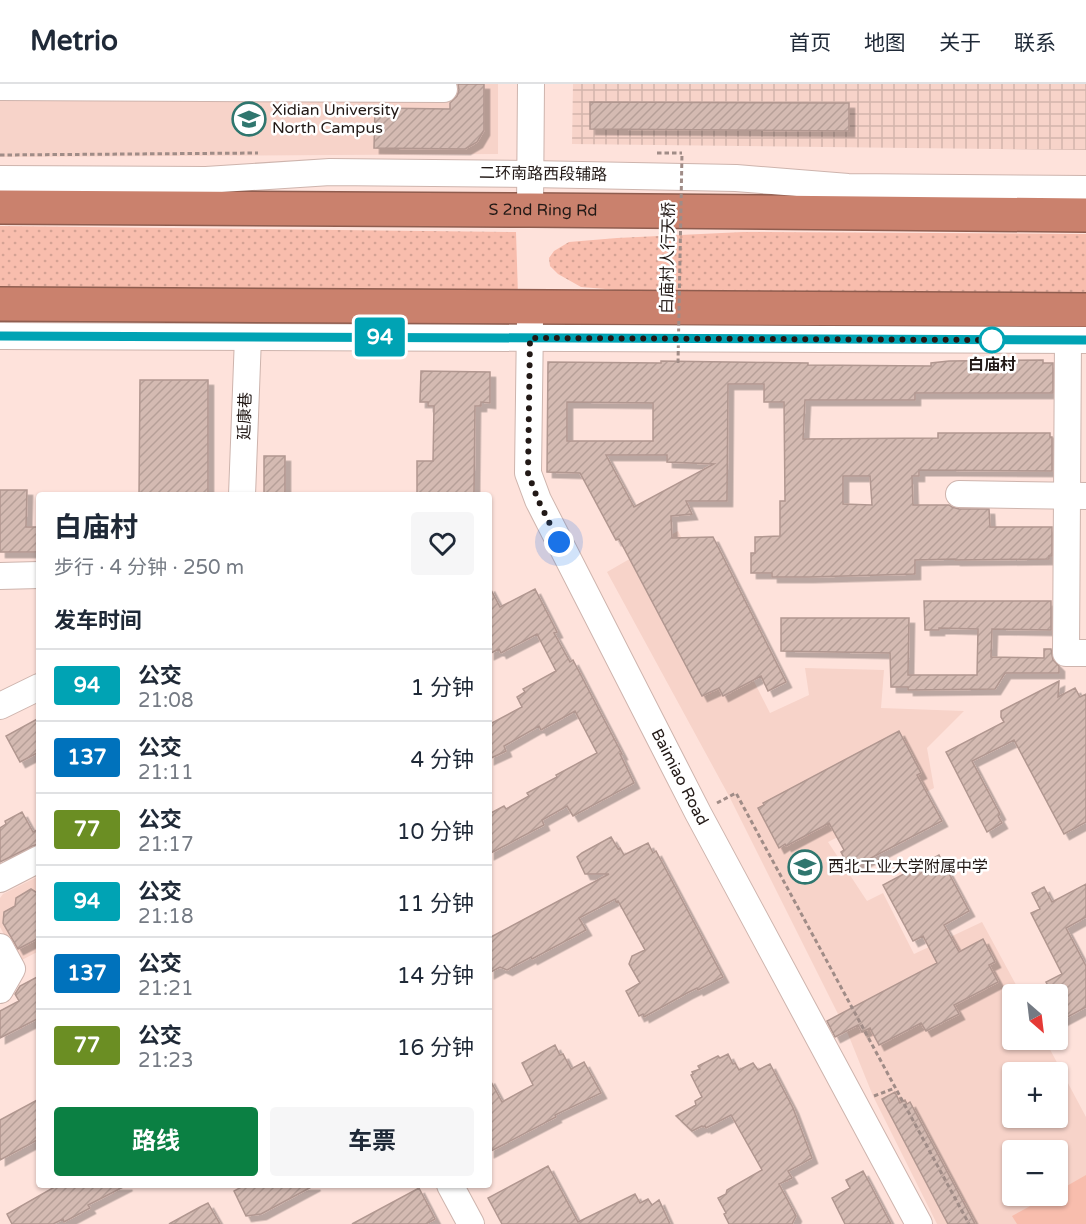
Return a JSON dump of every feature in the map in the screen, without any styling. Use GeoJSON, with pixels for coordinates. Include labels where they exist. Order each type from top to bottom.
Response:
{"type":"FeatureCollection","features":[{"type":"Feature","properties":{"kind":"highway","name":"S 2nd Ring Rd"},"geometry":{"type":"LineString","coordinates":[[0,207],[1086,215]]}},
{"type":"Feature","properties":{"kind":"highway"},"geometry":{"type":"LineString","coordinates":[[0,304],[530,322],[1086,310]]}},
{"type":"Feature","properties":{"kind":"street"},"geometry":{"type":"LineString","coordinates":[[530,210],[531,84]]}},
{"type":"Feature","properties":{"kind":"street"},"geometry":{"type":"LineString","coordinates":[[0,87],[444,89]]}},
{"type":"Feature","properties":{"kind":"street","name":"二环南路西段辅路"},"geometry":{"type":"LineString","coordinates":[[0,179],[206,180],[330,172],[736,178],[848,187],[1086,189]]}},
{"type":"Feature","properties":{"kind":"street"},"geometry":{"type":"LineString","coordinates":[[0,336],[248,337],[530,322],[1077,340],[1076,653]]}},
{"type":"Feature","properties":{"kind":"street","name":"Baimiao Road"},"geometry":{"type":"LineString","coordinates":[[530,322],[528,473],[534,491],[698,813],[919,1224]]}},
{"type":"Feature","properties":{"kind":"street","name":"延康巷"},"geometry":{"type":"LineString","coordinates":[[242,492],[248,337]]}},
{"type":"Feature","properties":{"kind":"street"},"geometry":{"type":"LineString","coordinates":[[958,494],[1076,496]]}},
{"type":"Feature","properties":{"kind":"street"},"geometry":{"type":"LineString","coordinates":[[0,576],[36,575]]}},
{"type":"Feature","properties":{"kind":"street"},"geometry":{"type":"LineString","coordinates":[[0,706],[36,688]]}},
{"type":"Feature","properties":{"kind":"street"},"geometry":{"type":"LineString","coordinates":[[0,879],[36,861]]}},
{"type":"Feature","properties":{"kind":"street"},"geometry":{"type":"LineString","coordinates":[[0,947],[12,969],[0,990]]}},
{"type":"Feature","properties":{"kind":"street"},"geometry":{"type":"LineString","coordinates":[[452,1188],[471,1224]]}},
{"type":"Feature","properties":{"kind":"path"},"geometry":{"type":"LineString","coordinates":[[0,155],[264,153]]}},
{"type":"Feature","properties":{"kind":"path","name":"白庙村人行天桥"},"geometry":{"type":"LineString","coordinates":[[678,363],[682,153]]}},
{"type":"Feature","properties":{"kind":"path"},"geometry":{"type":"LineString","coordinates":[[698,813],[736,793],[969,1224]]}},
{"type":"Feature","properties":{"kind":"shaded area","name":"Xidian University North Campus"},"geometry":{"type":"Polygon","coordinates":[[[0,84],[498,84],[498,154],[0,157],[0,84]]]}},
{"type":"Feature","properties":{"kind":"shaded area"},"geometry":{"type":"Polygon","coordinates":[[[573,84],[1086,84],[1086,150],[572,144],[573,84]]]}},
{"type":"Feature","properties":{"kind":"shaded area"},"geometry":{"type":"Polygon","coordinates":[[[0,226],[516,232],[518,296],[0,289],[0,226]]]}},
{"type":"Feature","properties":{"kind":"shaded area"},"geometry":{"type":"Polygon","coordinates":[[[743,232],[1086,234],[1086,298],[703,297],[581,287],[558,274],[550,266],[549,258],[554,251],[569,242],[743,232]]]}},
{"type":"Feature","properties":{"kind":"shaded area","name":"西北工业大学附属中学"},"geometry":{"type":"Polygon","coordinates":[[[678,531],[770,713],[809,695],[805,668],[884,670],[881,708],[964,711],[927,748],[934,788],[828,842],[867,901],[883,893],[914,954],[982,922],[1016,984],[1002,984],[1002,1050],[1050,1050],[1057,1062],[1002,1062],[1002,1128],[1068,1128],[1068,1083],[1086,1117],[1086,1224],[937,1224],[873,1096],[848,1034],[729,796],[607,572],[678,531]]]}},
{"type":"Feature","properties":{"kind":"shaded area"},"geometry":{"type":"Polygon","coordinates":[[[36,878],[36,953],[18,962],[0,927],[0,898],[3,894],[36,878]]]}},
{"type":"Feature","properties":{"kind":"shaded area"},"geometry":{"type":"Polygon","coordinates":[[[1086,1175],[1086,1224],[1017,1224],[1012,1216],[1030,1206],[1068,1206],[1068,1185],[1086,1175]]]}},
{"type":"Feature","properties":{"kind":"building"},"geometry":{"type":"Polygon","coordinates":[[[458,84],[484,84],[484,130],[477,142],[465,149],[374,148],[375,108],[450,109],[450,103],[459,90],[458,84]]]}},
{"type":"Feature","properties":{"kind":"building"},"geometry":{"type":"Polygon","coordinates":[[[590,102],[849,103],[849,131],[590,129],[590,102]]]}},
{"type":"Feature","properties":{"kind":"building"},"geometry":{"type":"Polygon","coordinates":[[[1043,360],[1043,363],[1053,363],[1053,393],[915,393],[915,400],[805,400],[803,439],[938,438],[938,433],[1050,433],[1052,471],[919,470],[919,476],[912,476],[913,505],[949,505],[959,509],[989,509],[990,527],[1052,527],[1052,556],[1049,556],[1049,559],[915,560],[915,574],[772,577],[772,573],[751,573],[751,553],[755,553],[755,537],[780,536],[780,501],[785,501],[784,402],[764,402],[764,384],[728,384],[727,501],[686,501],[692,514],[671,516],[672,538],[713,537],[786,682],[768,691],[761,676],[723,696],[719,688],[702,696],[619,539],[616,540],[580,473],[547,472],[548,362],[661,363],[661,361],[931,366],[931,363],[1043,360]],[[567,402],[567,441],[653,441],[653,403],[567,402]],[[606,455],[634,507],[714,464],[667,462],[667,455],[606,455]],[[843,476],[843,504],[872,505],[870,476],[843,476]]]}},
{"type":"Feature","properties":{"kind":"building"},"geometry":{"type":"Polygon","coordinates":[[[421,371],[490,372],[490,403],[481,402],[481,406],[475,406],[474,492],[417,492],[417,461],[433,461],[434,406],[428,406],[428,402],[420,402],[421,371]]]}},
{"type":"Feature","properties":{"kind":"building"},"geometry":{"type":"Polygon","coordinates":[[[140,380],[208,380],[208,492],[139,492],[140,380]]]}},
{"type":"Feature","properties":{"kind":"building"},"geometry":{"type":"Polygon","coordinates":[[[264,456],[285,456],[285,492],[264,492],[264,456]]]}},
{"type":"Feature","properties":{"kind":"building"},"geometry":{"type":"Polygon","coordinates":[[[0,490],[27,490],[26,527],[36,527],[36,552],[0,552],[0,490]]]}},
{"type":"Feature","properties":{"kind":"building"},"geometry":{"type":"Polygon","coordinates":[[[535,589],[557,632],[554,633],[570,662],[573,660],[622,754],[620,754],[634,783],[573,816],[567,806],[542,820],[544,825],[492,852],[492,812],[504,806],[506,809],[529,796],[527,793],[597,753],[575,711],[541,730],[539,726],[504,746],[506,751],[492,758],[492,723],[522,707],[517,697],[525,692],[523,689],[556,671],[537,634],[501,653],[499,649],[492,652],[492,592],[500,607],[535,589]]]}},
{"type":"Feature","properties":{"kind":"building"},"geometry":{"type":"Polygon","coordinates":[[[924,601],[1051,601],[1051,630],[992,629],[991,657],[1044,658],[1044,649],[1051,649],[1053,660],[1059,666],[1059,673],[1005,673],[995,689],[908,690],[908,687],[891,687],[890,653],[781,651],[781,618],[909,618],[908,675],[977,675],[978,629],[925,630],[924,601]]]}},
{"type":"Feature","properties":{"kind":"building"},"geometry":{"type":"Polygon","coordinates":[[[1059,681],[1058,697],[1075,688],[1080,697],[1086,694],[1086,822],[1064,834],[1014,740],[972,761],[1000,814],[998,816],[1002,823],[987,832],[946,752],[1004,722],[1001,711],[1059,681]]]}},
{"type":"Feature","properties":{"kind":"building"},"geometry":{"type":"Polygon","coordinates":[[[36,720],[36,754],[20,762],[6,736],[36,720]]]}},
{"type":"Feature","properties":{"kind":"building"},"geometry":{"type":"Polygon","coordinates":[[[899,731],[921,773],[917,775],[942,821],[850,869],[841,852],[844,850],[829,823],[779,848],[758,808],[764,805],[763,803],[899,731]]]}},
{"type":"Feature","properties":{"kind":"building"},"geometry":{"type":"Polygon","coordinates":[[[22,812],[33,832],[36,830],[36,845],[0,862],[0,828],[6,824],[5,821],[22,812]]]}},
{"type":"Feature","properties":{"kind":"building"},"geometry":{"type":"Polygon","coordinates":[[[611,837],[624,855],[648,843],[653,853],[656,851],[723,977],[687,993],[644,1017],[643,1014],[639,1016],[626,991],[640,983],[629,964],[632,956],[645,950],[615,899],[579,918],[586,930],[532,959],[531,957],[507,970],[500,967],[492,971],[492,936],[609,874],[585,874],[577,857],[611,837]]]}},
{"type":"Feature","properties":{"kind":"building"},"geometry":{"type":"Polygon","coordinates":[[[939,855],[969,911],[944,925],[959,952],[983,939],[995,962],[989,965],[998,982],[954,1005],[959,1014],[926,1031],[921,1023],[879,1045],[870,1028],[862,1032],[858,1025],[835,1037],[827,1021],[937,963],[923,936],[913,941],[883,885],[939,855]]]}},
{"type":"Feature","properties":{"kind":"building"},"geometry":{"type":"Polygon","coordinates":[[[1086,884],[1086,917],[1066,928],[1086,966],[1086,1007],[1068,1017],[1068,984],[1047,984],[1046,982],[1062,974],[1031,913],[1040,909],[1032,893],[1044,887],[1052,902],[1086,884]]]}},
{"type":"Feature","properties":{"kind":"building"},"geometry":{"type":"Polygon","coordinates":[[[31,889],[36,892],[36,940],[18,949],[3,923],[4,912],[15,906],[16,898],[31,889]]]}},
{"type":"Feature","properties":{"kind":"building"},"geometry":{"type":"Polygon","coordinates":[[[36,978],[36,1020],[0,1038],[0,1011],[19,1001],[15,994],[20,986],[36,978]]]}},
{"type":"Feature","properties":{"kind":"building"},"geometry":{"type":"Polygon","coordinates":[[[555,1045],[571,1069],[584,1062],[601,1093],[555,1115],[556,1117],[492,1150],[492,1084],[502,1102],[533,1085],[522,1063],[555,1045]]]}},
{"type":"Feature","properties":{"kind":"building"},"geometry":{"type":"Polygon","coordinates":[[[728,1054],[739,1070],[753,1063],[758,1070],[770,1064],[793,1108],[812,1158],[788,1171],[792,1178],[779,1184],[796,1216],[792,1224],[729,1224],[718,1198],[726,1194],[727,1190],[762,1170],[731,1115],[706,1128],[702,1126],[692,1131],[676,1116],[696,1105],[695,1101],[702,1097],[691,1075],[692,1072],[700,1069],[698,1066],[718,1056],[720,1058],[728,1054]]]}},
{"type":"Feature","properties":{"kind":"building"},"geometry":{"type":"Polygon","coordinates":[[[895,1092],[900,1103],[905,1100],[907,1104],[910,1102],[975,1224],[948,1224],[882,1099],[895,1092]]]}},
{"type":"Feature","properties":{"kind":"building"},"geometry":{"type":"Polygon","coordinates":[[[36,1101],[36,1141],[0,1160],[0,1120],[36,1101]]]}},
{"type":"Feature","properties":{"kind":"building"},"geometry":{"type":"Polygon","coordinates":[[[548,1166],[578,1222],[635,1194],[640,1203],[648,1199],[652,1205],[659,1200],[670,1224],[502,1224],[488,1198],[548,1166]]]}},
{"type":"Feature","properties":{"kind":"building"},"geometry":{"type":"Polygon","coordinates":[[[863,1171],[891,1224],[845,1224],[832,1198],[850,1188],[846,1180],[863,1171]]]}},
{"type":"Feature","properties":{"kind":"building"},"geometry":{"type":"Polygon","coordinates":[[[53,1188],[121,1188],[88,1205],[90,1208],[64,1222],[63,1219],[53,1224],[12,1224],[7,1214],[53,1188]]]}},
{"type":"Feature","properties":{"kind":"building"},"geometry":{"type":"Polygon","coordinates":[[[240,1188],[309,1188],[261,1214],[246,1216],[234,1191],[240,1188]]]}},
{"type":"Feature","properties":{"kind":"building"},"geometry":{"type":"Polygon","coordinates":[[[419,1188],[435,1219],[426,1224],[352,1224],[419,1188]]]}},
{"type":"Feature","properties":{"kind":"building"},"geometry":{"type":"Polygon","coordinates":[[[208,1203],[220,1224],[169,1224],[200,1207],[208,1203]]]}},
{"type":"Feature","properties":{"kind":"bus line","name":"94"},"geometry":{"type":"LineString","coordinates":[[0,336],[1086,340]]}},
{"type":"Feature","properties":{"kind":"place","name":"Xidian University North Campus"},"geometry":{"type":"Point","coordinates":[249,119]}},
{"type":"Feature","properties":{"kind":"place","name":"白庙村"},"geometry":{"type":"Point","coordinates":[992,340]}},
{"type":"Feature","properties":{"kind":"place","name":"西北工业大学附属中学"},"geometry":{"type":"Point","coordinates":[805,867]}},
{"type":"Feature","properties":{"kind":"route"},"geometry":{"type":"LineString","coordinates":[[559,542],[538,500],[528,473],[530,338],[992,340]]}}]}
